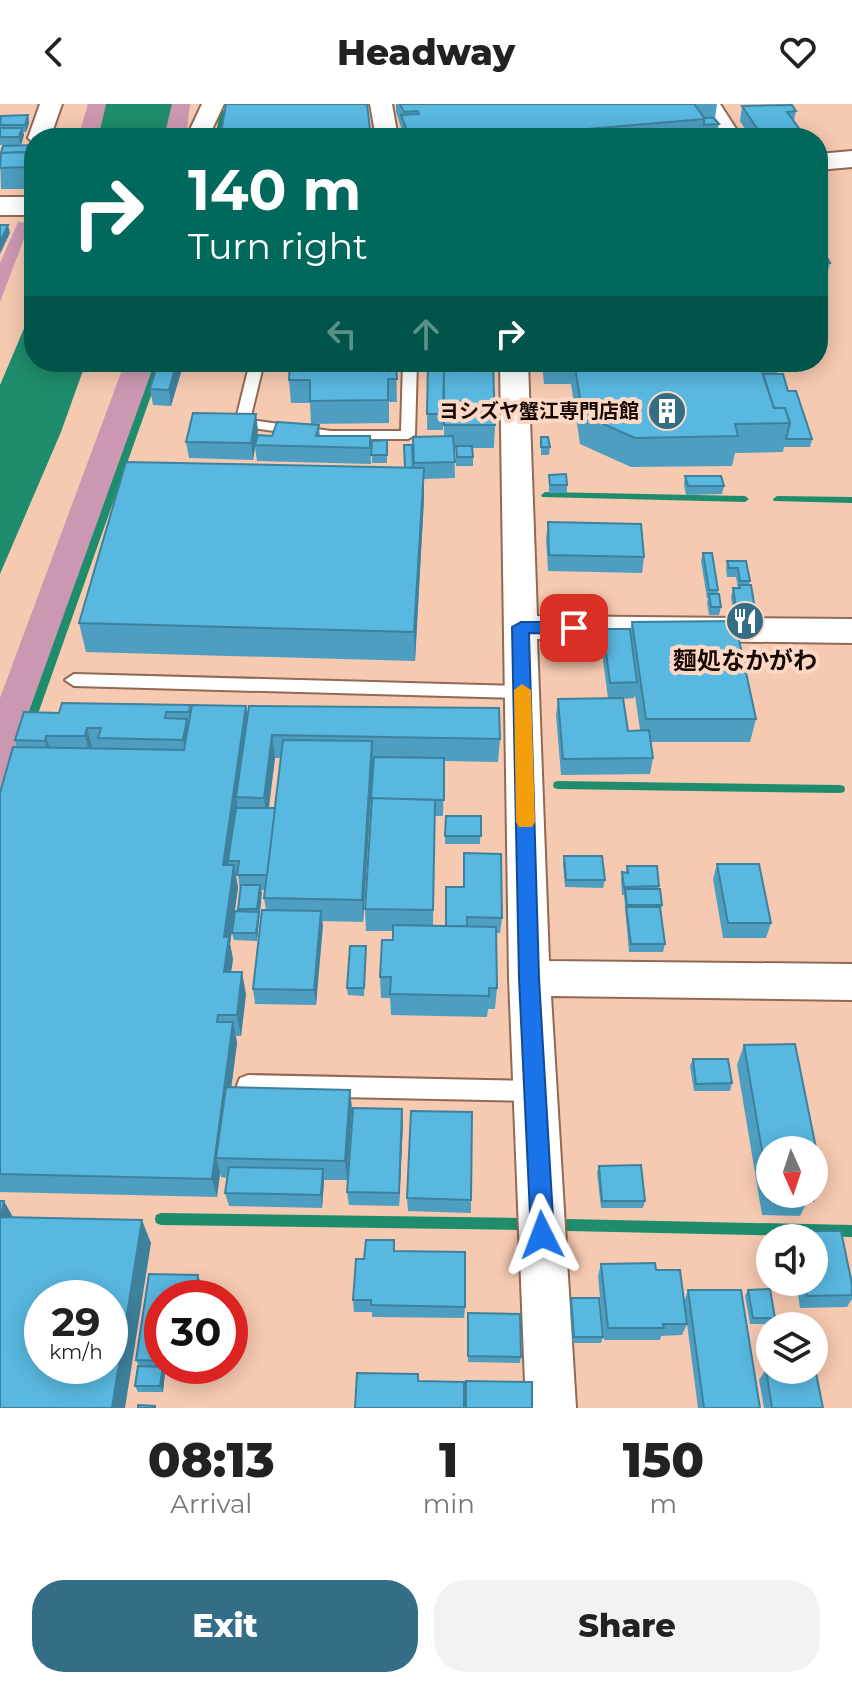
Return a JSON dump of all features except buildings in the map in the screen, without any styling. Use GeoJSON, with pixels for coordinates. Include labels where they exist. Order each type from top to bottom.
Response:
{"type":"FeatureCollection","features":[{"type":"Feature","properties":{"kind":"main road"},"geometry":{"type":"LineString","coordinates":[[828,161],[852,159]]}},
{"type":"Feature","properties":{"kind":"main road"},"geometry":{"type":"LineString","coordinates":[[0,206],[24,206]]}},
{"type":"Feature","properties":{"kind":"street"},"geometry":{"type":"LineString","coordinates":[[40,128],[51,104]]}},
{"type":"Feature","properties":{"kind":"street"},"geometry":{"type":"LineString","coordinates":[[202,128],[213,104]]}},
{"type":"Feature","properties":{"kind":"street"},"geometry":{"type":"LineString","coordinates":[[381,104],[385,128]]}},
{"type":"Feature","properties":{"kind":"street"},"geometry":{"type":"LineString","coordinates":[[709,104],[725,128]]}},
{"type":"Feature","properties":{"kind":"street"},"geometry":{"type":"LineString","coordinates":[[514,372],[529,978],[551,1408]]}},
{"type":"Feature","properties":{"kind":"street"},"geometry":{"type":"LineString","coordinates":[[521,627],[852,631]]}},
{"type":"Feature","properties":{"kind":"street"},"geometry":{"type":"LineString","coordinates":[[529,978],[852,982]]}},
{"type":"Feature","properties":{"kind":"lane"},"geometry":{"type":"LineString","coordinates":[[255,372],[242,423],[331,435],[408,435],[410,372]]}},
{"type":"Feature","properties":{"kind":"lane"},"geometry":{"type":"LineString","coordinates":[[74,680],[522,692]]}},
{"type":"Feature","properties":{"kind":"lane"},"geometry":{"type":"LineString","coordinates":[[248,1085],[535,1091]]}},
{"type":"Feature","properties":{"kind":"shaded area"},"geometry":{"type":"Polygon","coordinates":[[[88,104],[106,104],[100,128],[81,128],[88,104]]]}},
{"type":"Feature","properties":{"kind":"shaded area"},"geometry":{"type":"Polygon","coordinates":[[[106,104],[172,104],[166,128],[100,128],[106,104]]]}},
{"type":"Feature","properties":{"kind":"shaded area"},"geometry":{"type":"Polygon","coordinates":[[[172,104],[190,104],[187,128],[166,128],[172,104]]]}},
{"type":"Feature","properties":{"kind":"shaded area"},"geometry":{"type":"Polygon","coordinates":[[[18,222],[24,222],[24,239],[0,302],[0,263],[18,222]]]}},
{"type":"Feature","properties":{"kind":"shaded area"},"geometry":{"type":"Polygon","coordinates":[[[24,329],[24,372],[82,372],[61,432],[0,574],[0,385],[24,329]]]}},
{"type":"Feature","properties":{"kind":"shaded area"},"geometry":{"type":"Polygon","coordinates":[[[121,372],[152,372],[0,797],[0,698],[121,372]]]}},
{"type":"Feature","properties":{"kind":"waterway"},"geometry":{"type":"LineString","coordinates":[[220,128],[223,112]]}},
{"type":"Feature","properties":{"kind":"waterway"},"geometry":{"type":"LineString","coordinates":[[29,725],[155,372]]}},
{"type":"Feature","properties":{"kind":"waterway"},"geometry":{"type":"LineString","coordinates":[[545,495],[745,499]]}},
{"type":"Feature","properties":{"kind":"waterway"},"geometry":{"type":"LineString","coordinates":[[777,499],[852,500]]}},
{"type":"Feature","properties":{"kind":"waterway"},"geometry":{"type":"LineString","coordinates":[[558,785],[840,789]]}},
{"type":"Feature","properties":{"kind":"waterway"},"geometry":{"type":"LineString","coordinates":[[161,1219],[519,1224]]}},
{"type":"Feature","properties":{"kind":"waterway"},"geometry":{"type":"LineString","coordinates":[[568,1225],[852,1231]]}},
{"type":"Feature","properties":{"kind":"slow traffic"},"geometry":{"type":"LineString","coordinates":[[522,690],[525,822]]}},
{"type":"Feature","properties":{"kind":"place","name":"ヨシズヤ蟹江専門店館"},"geometry":{"type":"Point","coordinates":[667,411]}},
{"type":"Feature","properties":{"kind":"place","name":"麵処なかがわ"},"geometry":{"type":"Point","coordinates":[745,621]}},
{"type":"Feature","properties":{"kind":"route"},"geometry":{"type":"LineString","coordinates":[[542,1235],[529,978],[521,627],[574,628]]}}]}
